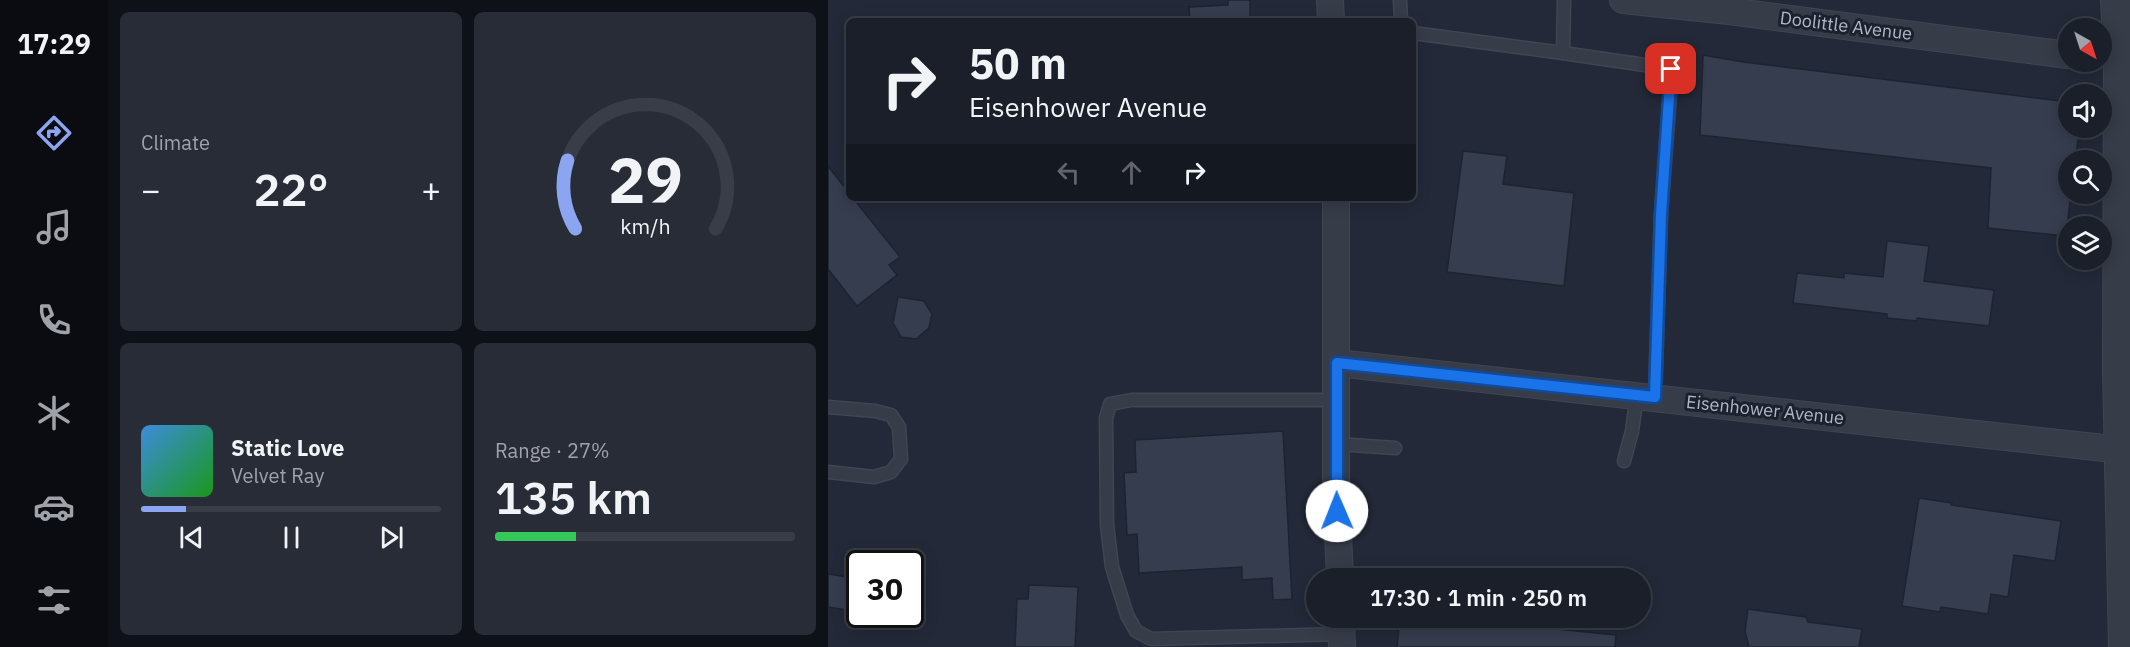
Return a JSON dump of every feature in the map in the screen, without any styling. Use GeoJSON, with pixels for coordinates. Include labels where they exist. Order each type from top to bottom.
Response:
{"type":"FeatureCollection","features":[{"type":"Feature","properties":{"kind":"street"},"geometry":{"type":"LineString","coordinates":[[1330,0],[1331,18]]}},
{"type":"Feature","properties":{"kind":"street","name":"Doolittle Avenue"},"geometry":{"type":"LineString","coordinates":[[1623,0],[1729,11],[2058,54]]}},
{"type":"Feature","properties":{"kind":"street"},"geometry":{"type":"LineString","coordinates":[[2117,0],[2124,371],[2122,450],[2125,647]]}},
{"type":"Feature","properties":{"kind":"street"},"geometry":{"type":"LineString","coordinates":[[1335,201],[1340,568]]}},
{"type":"Feature","properties":{"kind":"street","name":"Eisenhower Avenue"},"geometry":{"type":"LineString","coordinates":[[1337,363],[2122,450]]}},
{"type":"Feature","properties":{"kind":"lane"},"geometry":{"type":"LineString","coordinates":[[1401,0],[1401,18]]}},
{"type":"Feature","properties":{"kind":"lane"},"geometry":{"type":"LineString","coordinates":[[1563,53],[1564,0]]}},
{"type":"Feature","properties":{"kind":"lane"},"geometry":{"type":"LineString","coordinates":[[1416,33],[1671,69],[1646,396],[1624,461]]}},
{"type":"Feature","properties":{"kind":"lane"},"geometry":{"type":"LineString","coordinates":[[1337,400],[1131,400],[1110,404],[1106,418],[1107,525],[1112,567],[1127,615],[1136,631],[1151,639],[1342,633]]}},
{"type":"Feature","properties":{"kind":"lane"},"geometry":{"type":"LineString","coordinates":[[828,407],[875,411],[891,415],[899,427],[901,459],[891,472],[874,477],[828,472]]}},
{"type":"Feature","properties":{"kind":"lane"},"geometry":{"type":"LineString","coordinates":[[1337,444],[1395,448]]}},
{"type":"Feature","properties":{"kind":"building"},"geometry":{"type":"Polygon","coordinates":[[[1228,0],[1250,0],[1250,18],[1190,18],[1189,7],[1228,5],[1228,0]]]}},
{"type":"Feature","properties":{"kind":"building"},"geometry":{"type":"Polygon","coordinates":[[[1703,55],[1743,62],[2058,101],[2058,138],[2078,138],[2077,150],[2058,150],[2058,204],[2070,204],[2068,216],[2058,216],[2058,235],[1988,228],[1991,168],[1700,135],[1703,55]]]}},
{"type":"Feature","properties":{"kind":"building"},"geometry":{"type":"Polygon","coordinates":[[[1463,151],[1507,156],[1503,184],[1574,193],[1564,286],[1447,272],[1463,151]]]}},
{"type":"Feature","properties":{"kind":"building"},"geometry":{"type":"Polygon","coordinates":[[[828,166],[846,189],[846,201],[855,201],[900,257],[889,265],[897,275],[857,306],[828,269],[828,166]]]}},
{"type":"Feature","properties":{"kind":"building"},"geometry":{"type":"Polygon","coordinates":[[[1887,241],[1929,246],[1924,281],[1994,290],[1989,326],[1917,318],[1917,321],[1887,318],[1887,314],[1793,303],[1797,273],[1844,278],[1844,273],[1883,277],[1887,241]]]}},
{"type":"Feature","properties":{"kind":"building"},"geometry":{"type":"Polygon","coordinates":[[[898,297],[924,301],[932,314],[929,328],[916,339],[901,337],[893,323],[898,297]]]}},
{"type":"Feature","properties":{"kind":"building"},"geometry":{"type":"Polygon","coordinates":[[[1283,431],[1292,599],[1273,600],[1272,578],[1242,580],[1242,567],[1139,573],[1137,534],[1127,535],[1124,473],[1136,472],[1135,440],[1283,431]]]}},
{"type":"Feature","properties":{"kind":"building"},"geometry":{"type":"Polygon","coordinates":[[[1919,498],[2061,521],[2055,561],[2014,555],[2008,597],[1991,594],[1988,614],[1941,607],[1940,612],[1902,606],[1919,498]]]}},
{"type":"Feature","properties":{"kind":"building"},"geometry":{"type":"Polygon","coordinates":[[[828,574],[846,577],[846,610],[828,607],[828,574]]]}},
{"type":"Feature","properties":{"kind":"building"},"geometry":{"type":"Polygon","coordinates":[[[1029,585],[1078,587],[1075,647],[1015,647],[1017,599],[1028,599],[1029,585]]]}},
{"type":"Feature","properties":{"kind":"building"},"geometry":{"type":"Polygon","coordinates":[[[1748,609],[1806,617],[1808,622],[1862,629],[1859,647],[1749,647],[1745,631],[1748,609]]]}},
{"type":"Feature","properties":{"kind":"building"},"geometry":{"type":"Polygon","coordinates":[[[1399,628],[1546,628],[1616,635],[1615,647],[1397,647],[1399,628]]]}},
{"type":"Feature","properties":{"kind":"route"},"geometry":{"type":"LineString","coordinates":[[1337,511],[1337,363],[1655,397],[1661,214],[1671,69]]}}]}
